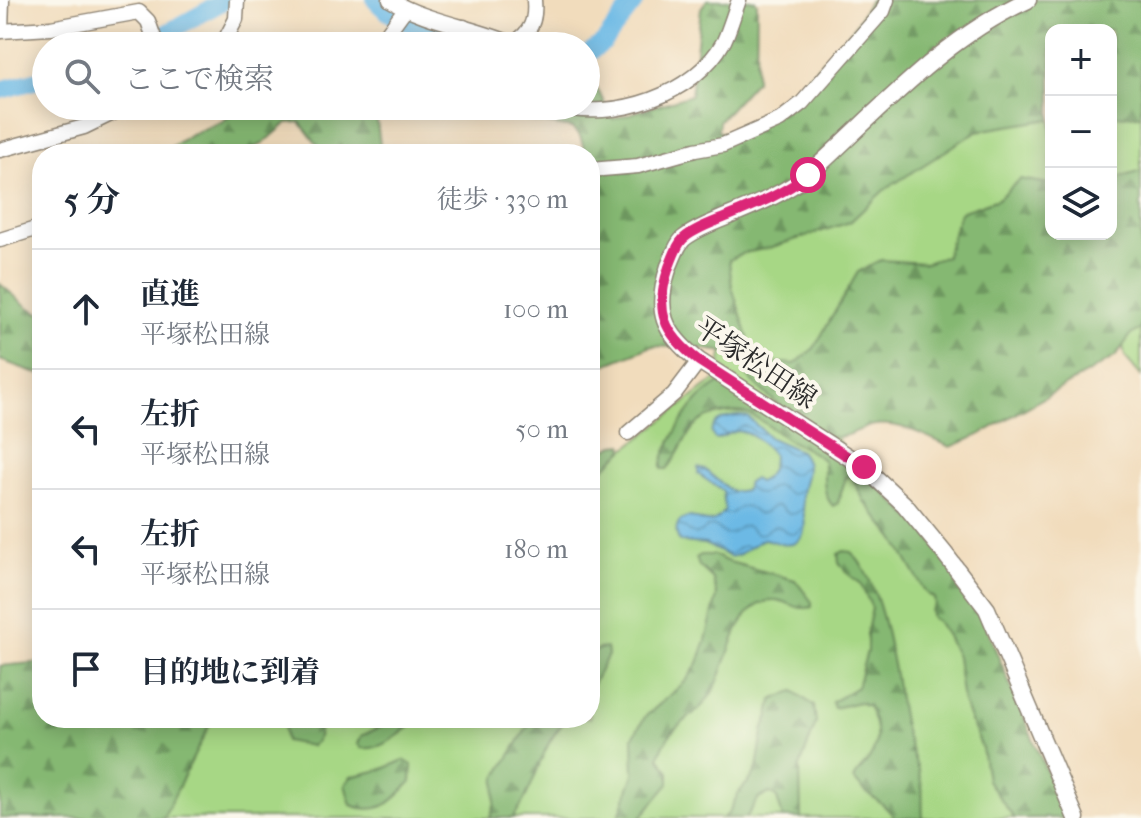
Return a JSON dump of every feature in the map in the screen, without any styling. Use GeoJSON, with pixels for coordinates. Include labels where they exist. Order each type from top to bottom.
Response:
{"type":"FeatureCollection","features":[{"type":"Feature","properties":{"kind":"main road","name":"平塚松田線"},"geometry":{"type":"LineString","coordinates":[[1028,0],[977,27],[930,63],[788,190],[697,230],[681,241],[662,288],[662,314],[669,333],[681,348],[864,467],[904,504],[937,544],[987,609],[1076,818]]}},
{"type":"Feature","properties":{"kind":"street"},"geometry":{"type":"LineString","coordinates":[[2,0],[1,31],[51,28],[124,16],[132,6],[148,21],[152,32]]}},
{"type":"Feature","properties":{"kind":"street"},"geometry":{"type":"LineString","coordinates":[[390,0],[404,10],[478,32]]}},
{"type":"Feature","properties":{"kind":"street"},"geometry":{"type":"LineString","coordinates":[[528,32],[533,22],[534,0]]}},
{"type":"Feature","properties":{"kind":"street"},"geometry":{"type":"LineString","coordinates":[[600,109],[660,96],[694,76],[724,41],[739,0]]}},
{"type":"Feature","properties":{"kind":"street"},"geometry":{"type":"LineString","coordinates":[[600,169],[638,166],[723,145],[780,120],[802,103],[883,11],[887,0]]}},
{"type":"Feature","properties":{"kind":"street"},"geometry":{"type":"LineString","coordinates":[[229,32],[236,19],[237,3]]}},
{"type":"Feature","properties":{"kind":"street"},"geometry":{"type":"LineString","coordinates":[[387,32],[404,10]]}},
{"type":"Feature","properties":{"kind":"street"},"geometry":{"type":"LineString","coordinates":[[463,32],[464,27]]}},
{"type":"Feature","properties":{"kind":"street"},"geometry":{"type":"LineString","coordinates":[[0,150],[84,127],[98,120]]}},
{"type":"Feature","properties":{"kind":"street"},"geometry":{"type":"LineString","coordinates":[[0,240],[32,230]]}},
{"type":"Feature","properties":{"kind":"street"},"geometry":{"type":"LineString","coordinates":[[628,433],[674,394],[699,361]]}},
{"type":"Feature","properties":{"kind":"green space"},"geometry":{"type":"Polygon","coordinates":[[[707,0],[755,0],[757,3],[756,80],[719,121],[718,132],[736,132],[782,104],[853,29],[870,0],[1141,0],[1141,115],[1117,116],[1117,24],[1045,24],[1045,120],[977,131],[883,191],[850,222],[729,260],[732,287],[748,337],[745,355],[652,346],[600,367],[600,144],[583,144],[572,128],[527,120],[600,120],[600,94],[613,119],[691,95],[701,8],[707,0]]]}},
{"type":"Feature","properties":{"kind":"green space"},"geometry":{"type":"Polygon","coordinates":[[[1141,84],[1141,376],[1125,357],[1118,315],[831,426],[848,460],[904,530],[1043,818],[139,818],[162,728],[600,728],[600,468],[715,380],[723,352],[689,288],[721,248],[912,139],[1045,100],[1045,240],[1117,240],[1117,88],[1141,84]]]}},
{"type":"Feature","properties":{"kind":"green space"},"geometry":{"type":"Polygon","coordinates":[[[377,120],[380,144],[316,144],[300,122],[287,123],[263,144],[176,144],[221,122],[377,120]]]}},
{"type":"Feature","properties":{"kind":"green space"},"geometry":{"type":"Polygon","coordinates":[[[1141,171],[1141,329],[1131,335],[1115,357],[979,435],[951,447],[914,431],[885,425],[870,426],[839,437],[824,435],[787,412],[745,374],[762,364],[795,364],[814,348],[858,272],[881,260],[926,263],[946,256],[960,212],[998,199],[1020,179],[1045,183],[1045,240],[1117,240],[1117,178],[1141,171]]]}},
{"type":"Feature","properties":{"kind":"green space"},"geometry":{"type":"Polygon","coordinates":[[[0,284],[32,309],[32,371],[0,360],[0,284]]]}},
{"type":"Feature","properties":{"kind":"green space"},"geometry":{"type":"Polygon","coordinates":[[[726,380],[856,465],[926,532],[981,615],[1053,787],[1070,818],[1014,818],[987,780],[982,748],[963,702],[957,657],[947,636],[932,618],[930,611],[935,604],[934,598],[926,593],[894,538],[864,501],[852,476],[846,477],[838,503],[833,506],[825,491],[824,461],[756,418],[732,412],[700,421],[667,469],[662,469],[665,454],[685,416],[699,399],[726,380]]]}},
{"type":"Feature","properties":{"kind":"green space"},"geometry":{"type":"Polygon","coordinates":[[[623,444],[624,450],[600,471],[600,452],[623,444]]]}},
{"type":"Feature","properties":{"kind":"green space"},"geometry":{"type":"Polygon","coordinates":[[[851,552],[863,567],[880,609],[904,727],[921,780],[923,818],[894,818],[854,779],[874,749],[874,720],[868,706],[859,702],[834,708],[832,702],[857,687],[867,651],[872,608],[860,583],[839,562],[838,554],[851,552]]]}},
{"type":"Feature","properties":{"kind":"green space"},"geometry":{"type":"Polygon","coordinates":[[[714,555],[795,580],[812,602],[812,607],[797,607],[772,600],[754,608],[747,615],[735,635],[713,691],[664,744],[659,757],[669,772],[669,784],[640,818],[618,818],[634,774],[633,737],[645,717],[686,681],[698,663],[706,640],[717,596],[713,579],[699,566],[696,558],[714,555]]]}},
{"type":"Feature","properties":{"kind":"green space"},"geometry":{"type":"Polygon","coordinates":[[[607,648],[608,655],[600,670],[600,649],[607,648]]]}},
{"type":"Feature","properties":{"kind":"green space"},"geometry":{"type":"Polygon","coordinates":[[[32,663],[32,728],[208,728],[163,818],[0,818],[0,666],[32,663]]]}},
{"type":"Feature","properties":{"kind":"green space"},"geometry":{"type":"Polygon","coordinates":[[[794,691],[814,706],[816,723],[800,767],[801,818],[783,818],[777,798],[770,793],[758,799],[746,818],[723,818],[757,768],[772,700],[794,691]]]}},
{"type":"Feature","properties":{"kind":"green space"},"geometry":{"type":"Polygon","coordinates":[[[284,728],[320,728],[317,741],[311,746],[285,741],[284,728]]]}},
{"type":"Feature","properties":{"kind":"green space"},"geometry":{"type":"Polygon","coordinates":[[[378,728],[408,728],[393,739],[369,748],[361,748],[358,744],[361,736],[378,728]]]}},
{"type":"Feature","properties":{"kind":"green space"},"geometry":{"type":"Polygon","coordinates":[[[527,728],[559,728],[513,818],[490,818],[495,803],[496,778],[527,728]]]}},
{"type":"Feature","properties":{"kind":"green space"},"geometry":{"type":"Polygon","coordinates":[[[404,760],[412,765],[411,782],[398,796],[378,808],[351,805],[345,785],[351,777],[404,760]]]}},
{"type":"Feature","properties":{"kind":"water"},"geometry":{"type":"Polygon","coordinates":[[[739,416],[748,417],[770,438],[800,451],[804,457],[807,467],[802,494],[805,527],[795,543],[783,544],[763,539],[730,557],[705,544],[680,542],[677,530],[685,518],[709,522],[725,510],[723,491],[698,474],[698,468],[705,470],[732,492],[745,490],[748,482],[762,480],[770,471],[773,455],[756,438],[739,431],[715,439],[711,433],[718,422],[739,416]]]}},
{"type":"Feature","properties":{"kind":"waterway"},"geometry":{"type":"LineString","coordinates":[[168,32],[226,0]]}},
{"type":"Feature","properties":{"kind":"waterway"},"geometry":{"type":"LineString","coordinates":[[375,0],[397,18],[434,32]]}},
{"type":"Feature","properties":{"kind":"waterway"},"geometry":{"type":"LineString","coordinates":[[600,45],[636,0]]}},
{"type":"Feature","properties":{"kind":"waterway"},"geometry":{"type":"LineString","coordinates":[[0,90],[32,82]]}},
{"type":"Feature","properties":{"kind":"route"},"geometry":{"type":"LineString","coordinates":[[808,175],[788,190],[697,230],[681,241],[662,288],[662,314],[669,333],[681,348],[864,467]]}}]}
